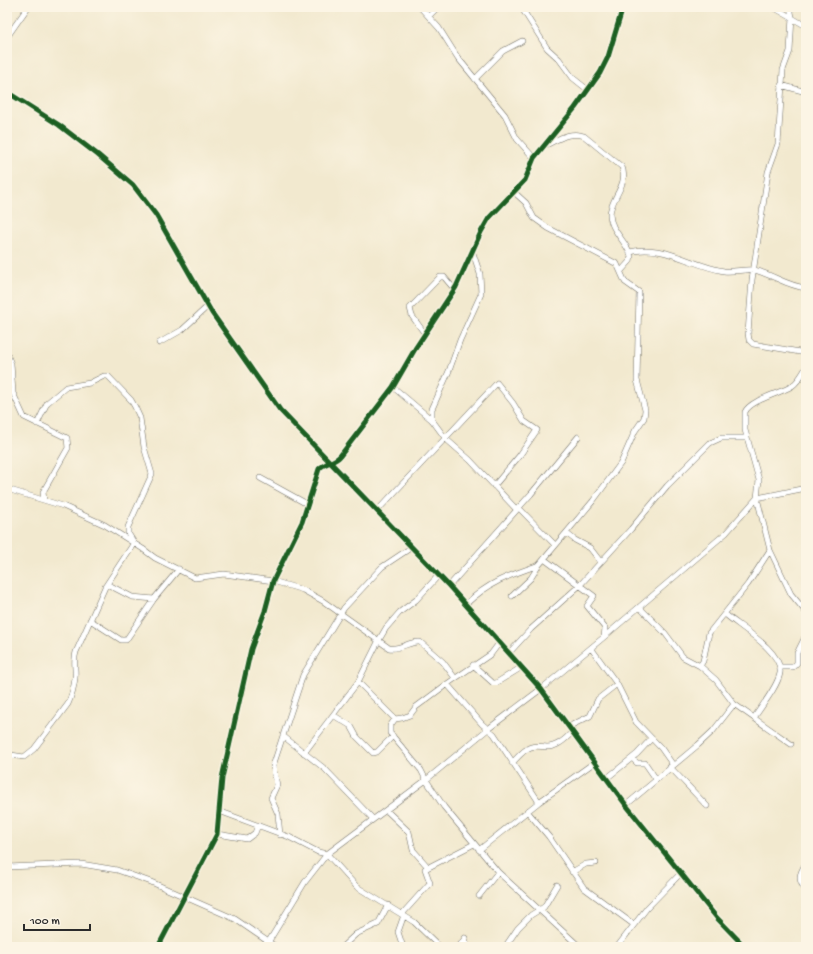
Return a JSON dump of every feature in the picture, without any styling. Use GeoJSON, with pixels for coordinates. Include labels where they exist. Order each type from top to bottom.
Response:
{"type":"FeatureCollection","features":[{"type":"Feature","properties":{"kind":"street"},"geometry":{"type":"LineString","coordinates":[[7,37],[28,7]]}},
{"type":"Feature","properties":{"kind":"street"},"geometry":{"type":"LineString","coordinates":[[420,7],[444,34],[458,58],[505,115],[517,139],[534,158]]}},
{"type":"Feature","properties":{"kind":"street"},"geometry":{"type":"LineString","coordinates":[[429,16],[438,7]]}},
{"type":"Feature","properties":{"kind":"street"},"geometry":{"type":"LineString","coordinates":[[521,7],[547,48],[559,59],[573,78],[588,90]]}},
{"type":"Feature","properties":{"kind":"street"},"geometry":{"type":"LineString","coordinates":[[158,947],[217,834],[222,778],[251,649],[265,611],[273,581],[298,532],[319,470],[322,465],[331,463],[340,456],[394,387],[425,334],[455,290],[469,263],[481,232],[489,218],[525,180],[534,158],[588,90],[604,66],[623,7]]}},
{"type":"Feature","properties":{"kind":"street"},"geometry":{"type":"LineString","coordinates":[[773,7],[806,26]]}},
{"type":"Feature","properties":{"kind":"street"},"geometry":{"type":"LineString","coordinates":[[790,7],[792,17],[790,51],[783,70],[778,144],[768,172],[753,270],[748,333],[749,340],[753,344],[806,353]]}},
{"type":"Feature","properties":{"kind":"street"},"geometry":{"type":"LineString","coordinates":[[475,79],[503,51],[522,41]]}},
{"type":"Feature","properties":{"kind":"street"},"geometry":{"type":"LineString","coordinates":[[782,85],[806,92]]}},
{"type":"Feature","properties":{"kind":"street"},"geometry":{"type":"LineString","coordinates":[[7,92],[59,126],[98,155],[133,185],[156,215],[208,306],[241,357],[280,410],[466,604],[522,667],[572,728],[626,805],[717,918],[745,947]]}},
{"type":"Feature","properties":{"kind":"street"},"geometry":{"type":"LineString","coordinates":[[545,145],[576,133],[584,136],[622,167],[624,174],[623,181],[610,212],[612,223],[630,252],[630,261],[621,271]]}},
{"type":"Feature","properties":{"kind":"street"},"geometry":{"type":"LineString","coordinates":[[512,596],[531,578],[555,545],[593,501],[621,462],[645,414],[637,380],[640,296],[637,289],[625,282],[617,264],[542,225],[534,218],[526,204],[514,192]]}},
{"type":"Feature","properties":{"kind":"street"},"geometry":{"type":"LineString","coordinates":[[630,252],[640,249],[652,249],[723,271],[738,272],[753,270],[790,284],[806,288]]}},
{"type":"Feature","properties":{"kind":"street"},"geometry":{"type":"LineString","coordinates":[[432,420],[432,409],[446,380],[460,340],[481,294],[481,282],[473,253]]}},
{"type":"Feature","properties":{"kind":"street"},"geometry":{"type":"LineString","coordinates":[[469,263],[476,263]]}},
{"type":"Feature","properties":{"kind":"street"},"geometry":{"type":"LineString","coordinates":[[425,334],[412,316],[410,308],[440,277],[444,277],[455,290]]}},
{"type":"Feature","properties":{"kind":"street"},"geometry":{"type":"LineString","coordinates":[[159,343],[182,330],[208,306]]}},
{"type":"Feature","properties":{"kind":"street"},"geometry":{"type":"LineString","coordinates":[[7,354],[11,364],[13,393],[24,417],[67,438],[69,443],[68,448],[42,492],[44,500]]}},
{"type":"Feature","properties":{"kind":"street"},"geometry":{"type":"LineString","coordinates":[[806,368],[798,381],[792,386],[747,408],[745,412],[745,430],[759,480],[757,498],[770,550],[791,594],[806,612]]}},
{"type":"Feature","properties":{"kind":"street"},"geometry":{"type":"LineString","coordinates":[[37,424],[47,403],[66,387],[90,383],[104,376],[108,376],[132,400],[140,418],[144,447],[152,474],[152,479],[128,527],[128,533],[134,542]]}},
{"type":"Feature","properties":{"kind":"street"},"geometry":{"type":"LineString","coordinates":[[377,511],[446,440],[495,384],[499,384],[524,421],[537,430],[520,455],[494,486]]}},
{"type":"Feature","properties":{"kind":"street"},"geometry":{"type":"LineString","coordinates":[[394,387],[432,420],[446,440],[470,460],[494,486],[555,545]]}},
{"type":"Feature","properties":{"kind":"street"},"geometry":{"type":"LineString","coordinates":[[449,586],[578,437]]}},
{"type":"Feature","properties":{"kind":"street"},"geometry":{"type":"LineString","coordinates":[[509,653],[542,619],[580,585],[600,561],[631,529],[667,486],[710,443],[722,438],[747,438]]}},
{"type":"Feature","properties":{"kind":"street"},"geometry":{"type":"LineString","coordinates":[[260,478],[307,504]]}},
{"type":"Feature","properties":{"kind":"street"},"geometry":{"type":"LineString","coordinates":[[269,941],[305,882],[327,854],[426,780],[591,648],[726,532],[757,498],[806,488]]}},
{"type":"Feature","properties":{"kind":"street"},"geometry":{"type":"LineString","coordinates":[[7,489],[63,506],[105,525],[134,542],[155,558],[198,579],[224,574],[273,581],[304,590],[323,601],[379,640],[384,646],[394,649],[420,642],[443,662],[455,678]]}},
{"type":"Feature","properties":{"kind":"street"},"geometry":{"type":"LineString","coordinates":[[566,532],[575,540],[590,548],[600,561]]}},
{"type":"Feature","properties":{"kind":"street"},"geometry":{"type":"LineString","coordinates":[[7,750],[11,755],[24,757],[34,749],[68,704],[72,696],[75,677],[74,658],[90,620],[108,584],[134,542]]}},
{"type":"Feature","properties":{"kind":"street"},"geometry":{"type":"LineString","coordinates":[[280,835],[278,814],[271,798],[277,785],[272,766],[303,675],[344,608],[376,572],[412,547]]}},
{"type":"Feature","properties":{"kind":"street"},"geometry":{"type":"LineString","coordinates":[[700,666],[705,655],[709,634],[748,584],[770,550]]}},
{"type":"Feature","properties":{"kind":"street"},"geometry":{"type":"LineString","coordinates":[[544,559],[594,596],[587,606],[605,628],[604,637]]}},
{"type":"Feature","properties":{"kind":"street"},"geometry":{"type":"LineString","coordinates":[[466,604],[476,594],[495,581],[539,565]]}},
{"type":"Feature","properties":{"kind":"street"},"geometry":{"type":"LineString","coordinates":[[90,620],[121,640],[126,640],[154,599],[179,569]]}},
{"type":"Feature","properties":{"kind":"street"},"geometry":{"type":"LineString","coordinates":[[304,753],[358,682],[379,640],[400,612],[416,600],[439,576]]}},
{"type":"Feature","properties":{"kind":"street"},"geometry":{"type":"LineString","coordinates":[[572,581],[575,589]]}},
{"type":"Feature","properties":{"kind":"street"},"geometry":{"type":"LineString","coordinates":[[108,584],[132,598],[154,599]]}},
{"type":"Feature","properties":{"kind":"street"},"geometry":{"type":"LineString","coordinates":[[639,607],[665,633],[683,656],[700,666],[716,680],[734,704],[791,744]]}},
{"type":"Feature","properties":{"kind":"street"},"geometry":{"type":"LineString","coordinates":[[725,614],[765,645],[780,667],[780,676],[754,718]]}},
{"type":"Feature","properties":{"kind":"street"},"geometry":{"type":"LineString","coordinates":[[780,667],[793,667],[797,664],[797,653],[806,635]]}},
{"type":"Feature","properties":{"kind":"street"},"geometry":{"type":"LineString","coordinates":[[500,642],[491,654],[455,678],[416,707],[410,714],[402,718],[395,719],[390,726],[390,733],[421,770],[444,807],[498,872],[580,947]]}},
{"type":"Feature","properties":{"kind":"street"},"geometry":{"type":"LineString","coordinates":[[591,648],[617,684],[632,716],[651,739],[661,748],[671,766],[706,806]]}},
{"type":"Feature","properties":{"kind":"street"},"geometry":{"type":"LineString","coordinates":[[473,665],[493,683],[496,683],[522,667]]}},
{"type":"Feature","properties":{"kind":"street"},"geometry":{"type":"LineString","coordinates":[[358,682],[395,719]]}},
{"type":"Feature","properties":{"kind":"street"},"geometry":{"type":"LineString","coordinates":[[447,684],[494,734],[539,802]]}},
{"type":"Feature","properties":{"kind":"street"},"geometry":{"type":"LineString","coordinates":[[512,763],[528,748],[534,746],[549,747],[566,739],[572,728],[590,716],[598,699],[617,684]]}},
{"type":"Feature","properties":{"kind":"street"},"geometry":{"type":"LineString","coordinates":[[626,805],[706,738],[734,704]]}},
{"type":"Feature","properties":{"kind":"street"},"geometry":{"type":"LineString","coordinates":[[333,715],[351,726],[357,737],[373,753],[377,752],[393,736]]}},
{"type":"Feature","properties":{"kind":"street"},"geometry":{"type":"LineString","coordinates":[[283,736],[326,769],[373,819]]}},
{"type":"Feature","properties":{"kind":"street"},"geometry":{"type":"LineString","coordinates":[[606,778],[632,758],[651,739]]}},
{"type":"Feature","properties":{"kind":"street"},"geometry":{"type":"LineString","coordinates":[[632,758],[637,763],[645,763],[656,779]]}},
{"type":"Feature","properties":{"kind":"street"},"geometry":{"type":"LineString","coordinates":[[479,850],[527,811],[595,762]]}},
{"type":"Feature","properties":{"kind":"street"},"geometry":{"type":"LineString","coordinates":[[386,810],[409,832],[414,850],[428,867]]}},
{"type":"Feature","properties":{"kind":"street"},"geometry":{"type":"LineString","coordinates":[[219,811],[298,841],[318,852],[327,854],[357,887],[403,914],[414,922],[440,947]]}},
{"type":"Feature","properties":{"kind":"street"},"geometry":{"type":"LineString","coordinates":[[527,811],[549,837],[584,888],[633,924]]}},
{"type":"Feature","properties":{"kind":"street"},"geometry":{"type":"LineString","coordinates":[[217,834],[247,839],[254,833],[258,825]]}},
{"type":"Feature","properties":{"kind":"street"},"geometry":{"type":"LineString","coordinates":[[403,947],[398,932],[403,914],[430,883],[430,878],[425,870],[428,867],[474,844]]}},
{"type":"Feature","properties":{"kind":"street"},"geometry":{"type":"LineString","coordinates":[[572,872],[586,864],[596,863]]}},
{"type":"Feature","properties":{"kind":"street"},"geometry":{"type":"LineString","coordinates":[[806,863],[800,872],[799,878],[806,890]]}},
{"type":"Feature","properties":{"kind":"street"},"geometry":{"type":"LineString","coordinates":[[7,867],[81,864],[117,870],[185,896],[235,919],[276,947]]}},
{"type":"Feature","properties":{"kind":"street"},"geometry":{"type":"LineString","coordinates":[[479,896],[498,872]]}},
{"type":"Feature","properties":{"kind":"street"},"geometry":{"type":"LineString","coordinates":[[617,947],[633,924],[681,873]]}},
{"type":"Feature","properties":{"kind":"street"},"geometry":{"type":"LineString","coordinates":[[505,947],[518,928],[544,907],[557,885]]}},
{"type":"Feature","properties":{"kind":"street"},"geometry":{"type":"LineString","coordinates":[[342,947],[356,934],[378,924],[388,905]]}},
{"type":"Feature","properties":{"kind":"street"},"geometry":{"type":"LineString","coordinates":[[459,947],[464,938],[468,947]]}},
{"type":"Feature","properties":{"kind":"cycle path"},"geometry":{"type":"LineString","coordinates":[[158,947],[217,834],[222,778],[251,649],[265,611],[273,581],[302,522],[319,469],[340,456],[393,387],[415,349],[456,287],[489,218],[525,180],[534,158],[575,108],[600,73],[608,57],[623,7]]}},
{"type":"Feature","properties":{"kind":"cycle path"},"geometry":{"type":"LineString","coordinates":[[7,92],[59,125],[98,155],[133,185],[156,215],[212,313],[280,410],[449,586],[541,689],[626,805],[717,918],[745,947]]}}]}
